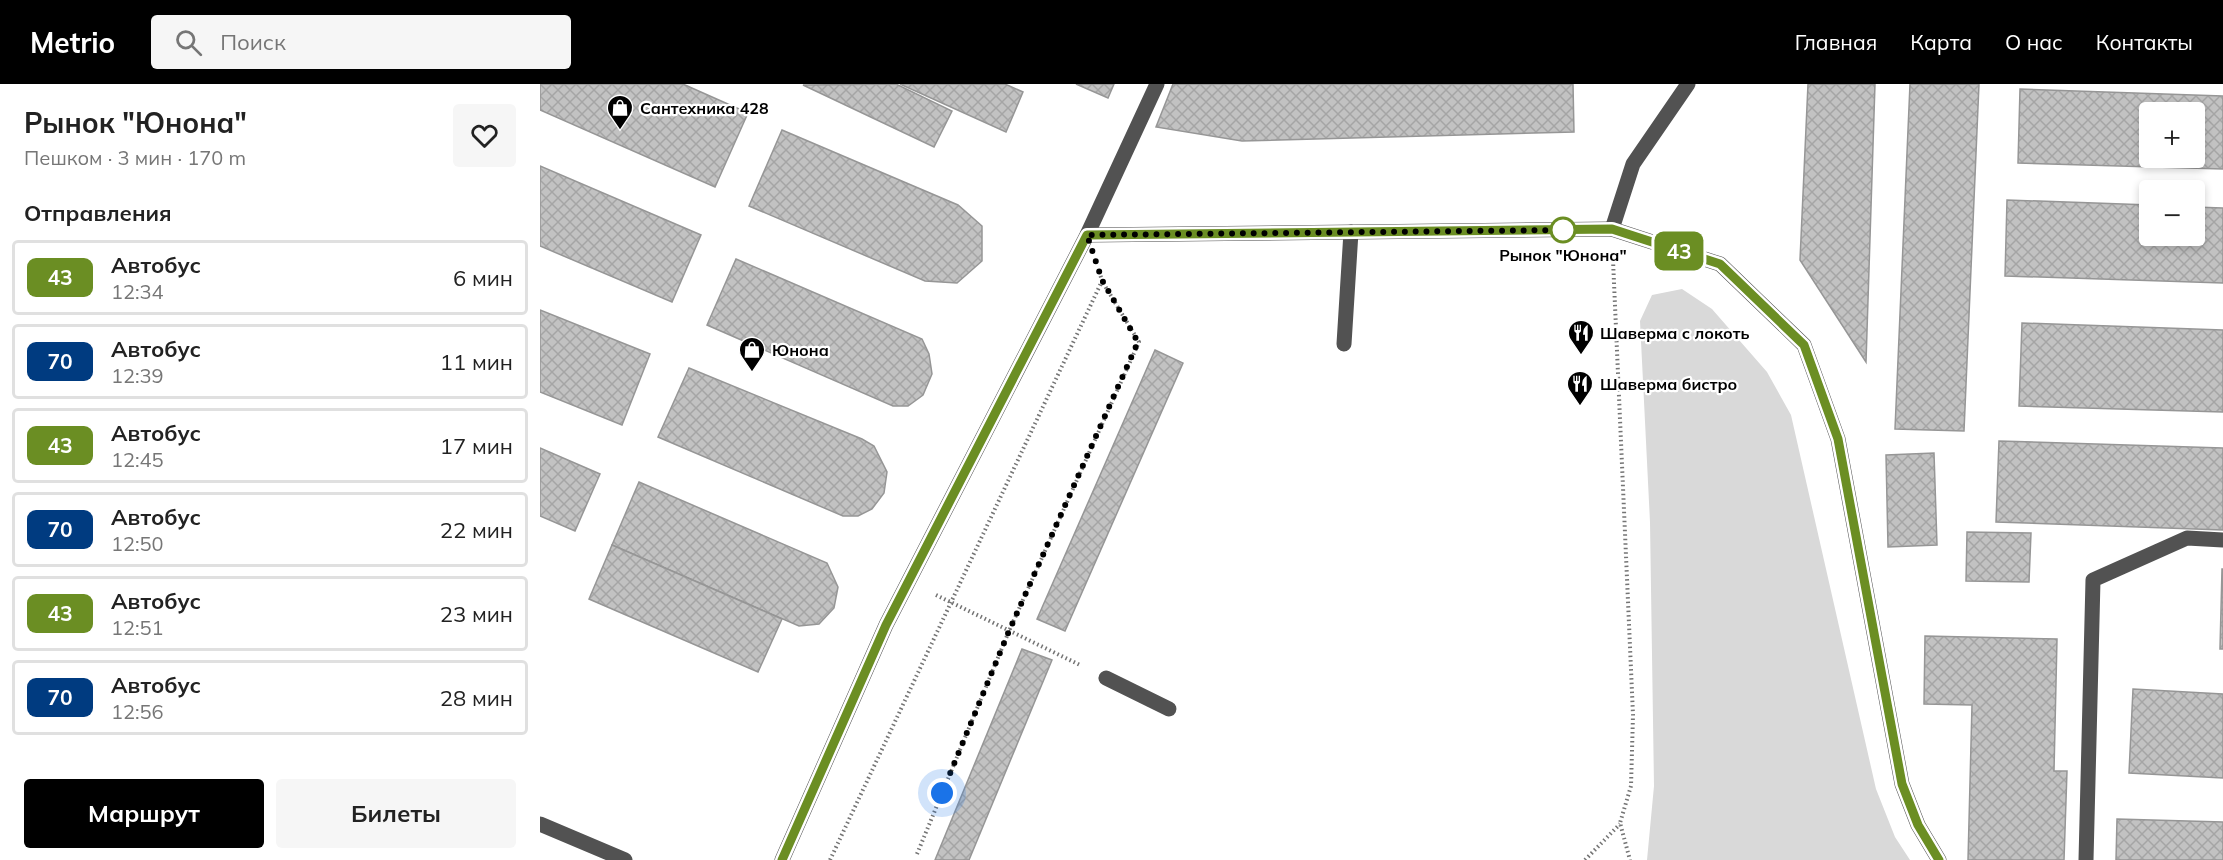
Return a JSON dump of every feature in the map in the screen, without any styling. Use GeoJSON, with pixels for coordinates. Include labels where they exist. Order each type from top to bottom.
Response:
{"type":"FeatureCollection","features":[{"type":"Feature","properties":{"kind":"street"},"geometry":{"type":"LineString","coordinates":[[782,860],[886,625],[1087,235],[1157,84]]}},
{"type":"Feature","properties":{"kind":"street"},"geometry":{"type":"LineString","coordinates":[[1612,229],[1633,164],[1688,84]]}},
{"type":"Feature","properties":{"kind":"street"},"geometry":{"type":"LineString","coordinates":[[1087,235],[1612,229],[1720,264],[1804,345],[1838,439],[1902,784],[1918,825],[1939,860]]}},
{"type":"Feature","properties":{"kind":"street"},"geometry":{"type":"LineString","coordinates":[[1344,344],[1351,232]]}},
{"type":"Feature","properties":{"kind":"street"},"geometry":{"type":"LineString","coordinates":[[2086,860],[2093,580],[2187,538],[2223,540]]}},
{"type":"Feature","properties":{"kind":"street"},"geometry":{"type":"LineString","coordinates":[[1106,678],[1168,709]]}},
{"type":"Feature","properties":{"kind":"street"},"geometry":{"type":"LineString","coordinates":[[540,824],[625,860]]}},
{"type":"Feature","properties":{"kind":"path"},"geometry":{"type":"LineString","coordinates":[[1585,860],[1620,823],[1631,786],[1633,715],[1612,229]]}},
{"type":"Feature","properties":{"kind":"path"},"geometry":{"type":"LineString","coordinates":[[917,854],[1009,631],[1138,342],[1102,280],[1087,235]]}},
{"type":"Feature","properties":{"kind":"path"},"geometry":{"type":"LineString","coordinates":[[830,860],[1102,280]]}},
{"type":"Feature","properties":{"kind":"path"},"geometry":{"type":"LineString","coordinates":[[908,581],[1065,658]]}},
{"type":"Feature","properties":{"kind":"path"},"geometry":{"type":"LineString","coordinates":[[1620,823],[1630,860]]}},
{"type":"Feature","properties":{"kind":"shaded area"},"geometry":{"type":"Polygon","coordinates":[[[1682,289],[1712,309],[1767,372],[1791,415],[1876,789],[1895,837],[1910,860],[1647,860],[1654,786],[1650,522],[1640,321],[1652,295],[1682,289]]]}},
{"type":"Feature","properties":{"kind":"building"},"geometry":{"type":"Polygon","coordinates":[[[540,84],[683,84],[748,113],[715,187],[540,110],[540,84]]]}},
{"type":"Feature","properties":{"kind":"building"},"geometry":{"type":"Polygon","coordinates":[[[896,84],[952,111],[934,147],[803,85],[896,84]]]}},
{"type":"Feature","properties":{"kind":"building"},"geometry":{"type":"Polygon","coordinates":[[[900,84],[1005,84],[1023,92],[1006,132],[900,84]]]}},
{"type":"Feature","properties":{"kind":"building"},"geometry":{"type":"Polygon","coordinates":[[[1076,84],[1114,84],[1108,98],[1076,84]]]}},
{"type":"Feature","properties":{"kind":"building"},"geometry":{"type":"Polygon","coordinates":[[[1173,84],[1573,84],[1574,132],[1242,141],[1156,127],[1173,84]]]}},
{"type":"Feature","properties":{"kind":"building"},"geometry":{"type":"Polygon","coordinates":[[[1808,84],[1875,84],[1866,362],[1800,260],[1808,84]]]}},
{"type":"Feature","properties":{"kind":"building"},"geometry":{"type":"Polygon","coordinates":[[[1910,84],[1979,84],[1964,431],[1895,429],[1910,84]]]}},
{"type":"Feature","properties":{"kind":"building"},"geometry":{"type":"Polygon","coordinates":[[[2020,89],[2223,96],[2223,169],[2189,168],[2205,168],[2205,102],[2139,102],[2139,167],[2018,163],[2020,89]]]}},
{"type":"Feature","properties":{"kind":"building"},"geometry":{"type":"Polygon","coordinates":[[[782,130],[958,205],[982,226],[982,261],[957,283],[925,281],[749,206],[782,130]]]}},
{"type":"Feature","properties":{"kind":"building"},"geometry":{"type":"Polygon","coordinates":[[[540,166],[701,235],[672,302],[540,246],[540,166]]]}},
{"type":"Feature","properties":{"kind":"building"},"geometry":{"type":"Polygon","coordinates":[[[2007,200],[2139,205],[2139,246],[2205,246],[2205,207],[2223,208],[2223,283],[2005,276],[2007,200]]]}},
{"type":"Feature","properties":{"kind":"building"},"geometry":{"type":"Polygon","coordinates":[[[736,259],[922,339],[929,354],[932,374],[923,395],[908,406],[893,406],[707,325],[736,259]]]}},
{"type":"Feature","properties":{"kind":"building"},"geometry":{"type":"Polygon","coordinates":[[[540,310],[650,354],[622,425],[540,392],[540,310]]]}},
{"type":"Feature","properties":{"kind":"building"},"geometry":{"type":"Polygon","coordinates":[[[2022,323],[2223,330],[2223,412],[2019,406],[2022,323]]]}},
{"type":"Feature","properties":{"kind":"building"},"geometry":{"type":"Polygon","coordinates":[[[1155,350],[1183,363],[1065,631],[1037,619],[1155,350]]]}},
{"type":"Feature","properties":{"kind":"building"},"geometry":{"type":"Polygon","coordinates":[[[689,368],[874,446],[887,472],[884,493],[872,509],[858,516],[843,516],[658,437],[689,368]]]}},
{"type":"Feature","properties":{"kind":"building"},"geometry":{"type":"Polygon","coordinates":[[[1999,441],[2223,448],[2223,530],[1996,522],[1999,441]]]}},
{"type":"Feature","properties":{"kind":"building"},"geometry":{"type":"Polygon","coordinates":[[[540,448],[600,474],[575,531],[540,516],[540,448]]]}},
{"type":"Feature","properties":{"kind":"building"},"geometry":{"type":"Polygon","coordinates":[[[1934,453],[1937,545],[1888,547],[1886,455],[1934,453]]]}},
{"type":"Feature","properties":{"kind":"building"},"geometry":{"type":"Polygon","coordinates":[[[639,482],[827,563],[838,587],[834,608],[819,624],[799,626],[612,545],[639,482]]]}},
{"type":"Feature","properties":{"kind":"building"},"geometry":{"type":"Polygon","coordinates":[[[1967,532],[2031,533],[2029,582],[1966,581],[1967,532]]]}},
{"type":"Feature","properties":{"kind":"building"},"geometry":{"type":"Polygon","coordinates":[[[612,545],[782,619],[758,672],[589,599],[612,545]]]}},
{"type":"Feature","properties":{"kind":"building"},"geometry":{"type":"Polygon","coordinates":[[[2222,569],[2223,649],[2220,649],[2222,569]]]}},
{"type":"Feature","properties":{"kind":"building"},"geometry":{"type":"Polygon","coordinates":[[[1925,636],[2057,639],[2054,771],[2067,771],[2064,860],[1968,860],[1972,705],[1924,704],[1925,636]]]}},
{"type":"Feature","properties":{"kind":"building"},"geometry":{"type":"Polygon","coordinates":[[[1022,649],[1052,660],[969,860],[935,860],[1022,649]]]}},
{"type":"Feature","properties":{"kind":"building"},"geometry":{"type":"Polygon","coordinates":[[[2133,689],[2223,694],[2223,778],[2129,773],[2133,689]]]}},
{"type":"Feature","properties":{"kind":"building"},"geometry":{"type":"Polygon","coordinates":[[[2117,819],[2223,822],[2223,860],[2116,860],[2117,819]]]}},
{"type":"Feature","properties":{"kind":"bus line","name":"43"},"geometry":{"type":"LineString","coordinates":[[782,860],[886,625],[1087,235],[1612,229],[1720,264],[1804,345],[1838,439],[1902,784],[1918,825],[1939,860]]}},
{"type":"Feature","properties":{"kind":"place","name":"Сантехника 428"},"geometry":{"type":"Point","coordinates":[620,131]}},
{"type":"Feature","properties":{"kind":"place","name":"Рынок \"Юнона\""},"geometry":{"type":"Point","coordinates":[1563,230]}},
{"type":"Feature","properties":{"kind":"place","name":"Шаверма с локоть"},"geometry":{"type":"Point","coordinates":[1581,356]}},
{"type":"Feature","properties":{"kind":"place","name":"Юнона"},"geometry":{"type":"Point","coordinates":[752,373]}},
{"type":"Feature","properties":{"kind":"place","name":"Шаверма бистро"},"geometry":{"type":"Point","coordinates":[1580,407]}},
{"type":"Feature","properties":{"kind":"route"},"geometry":{"type":"LineString","coordinates":[[942,793],[1009,631],[1138,342],[1102,280],[1087,235],[1563,230]]}}]}
